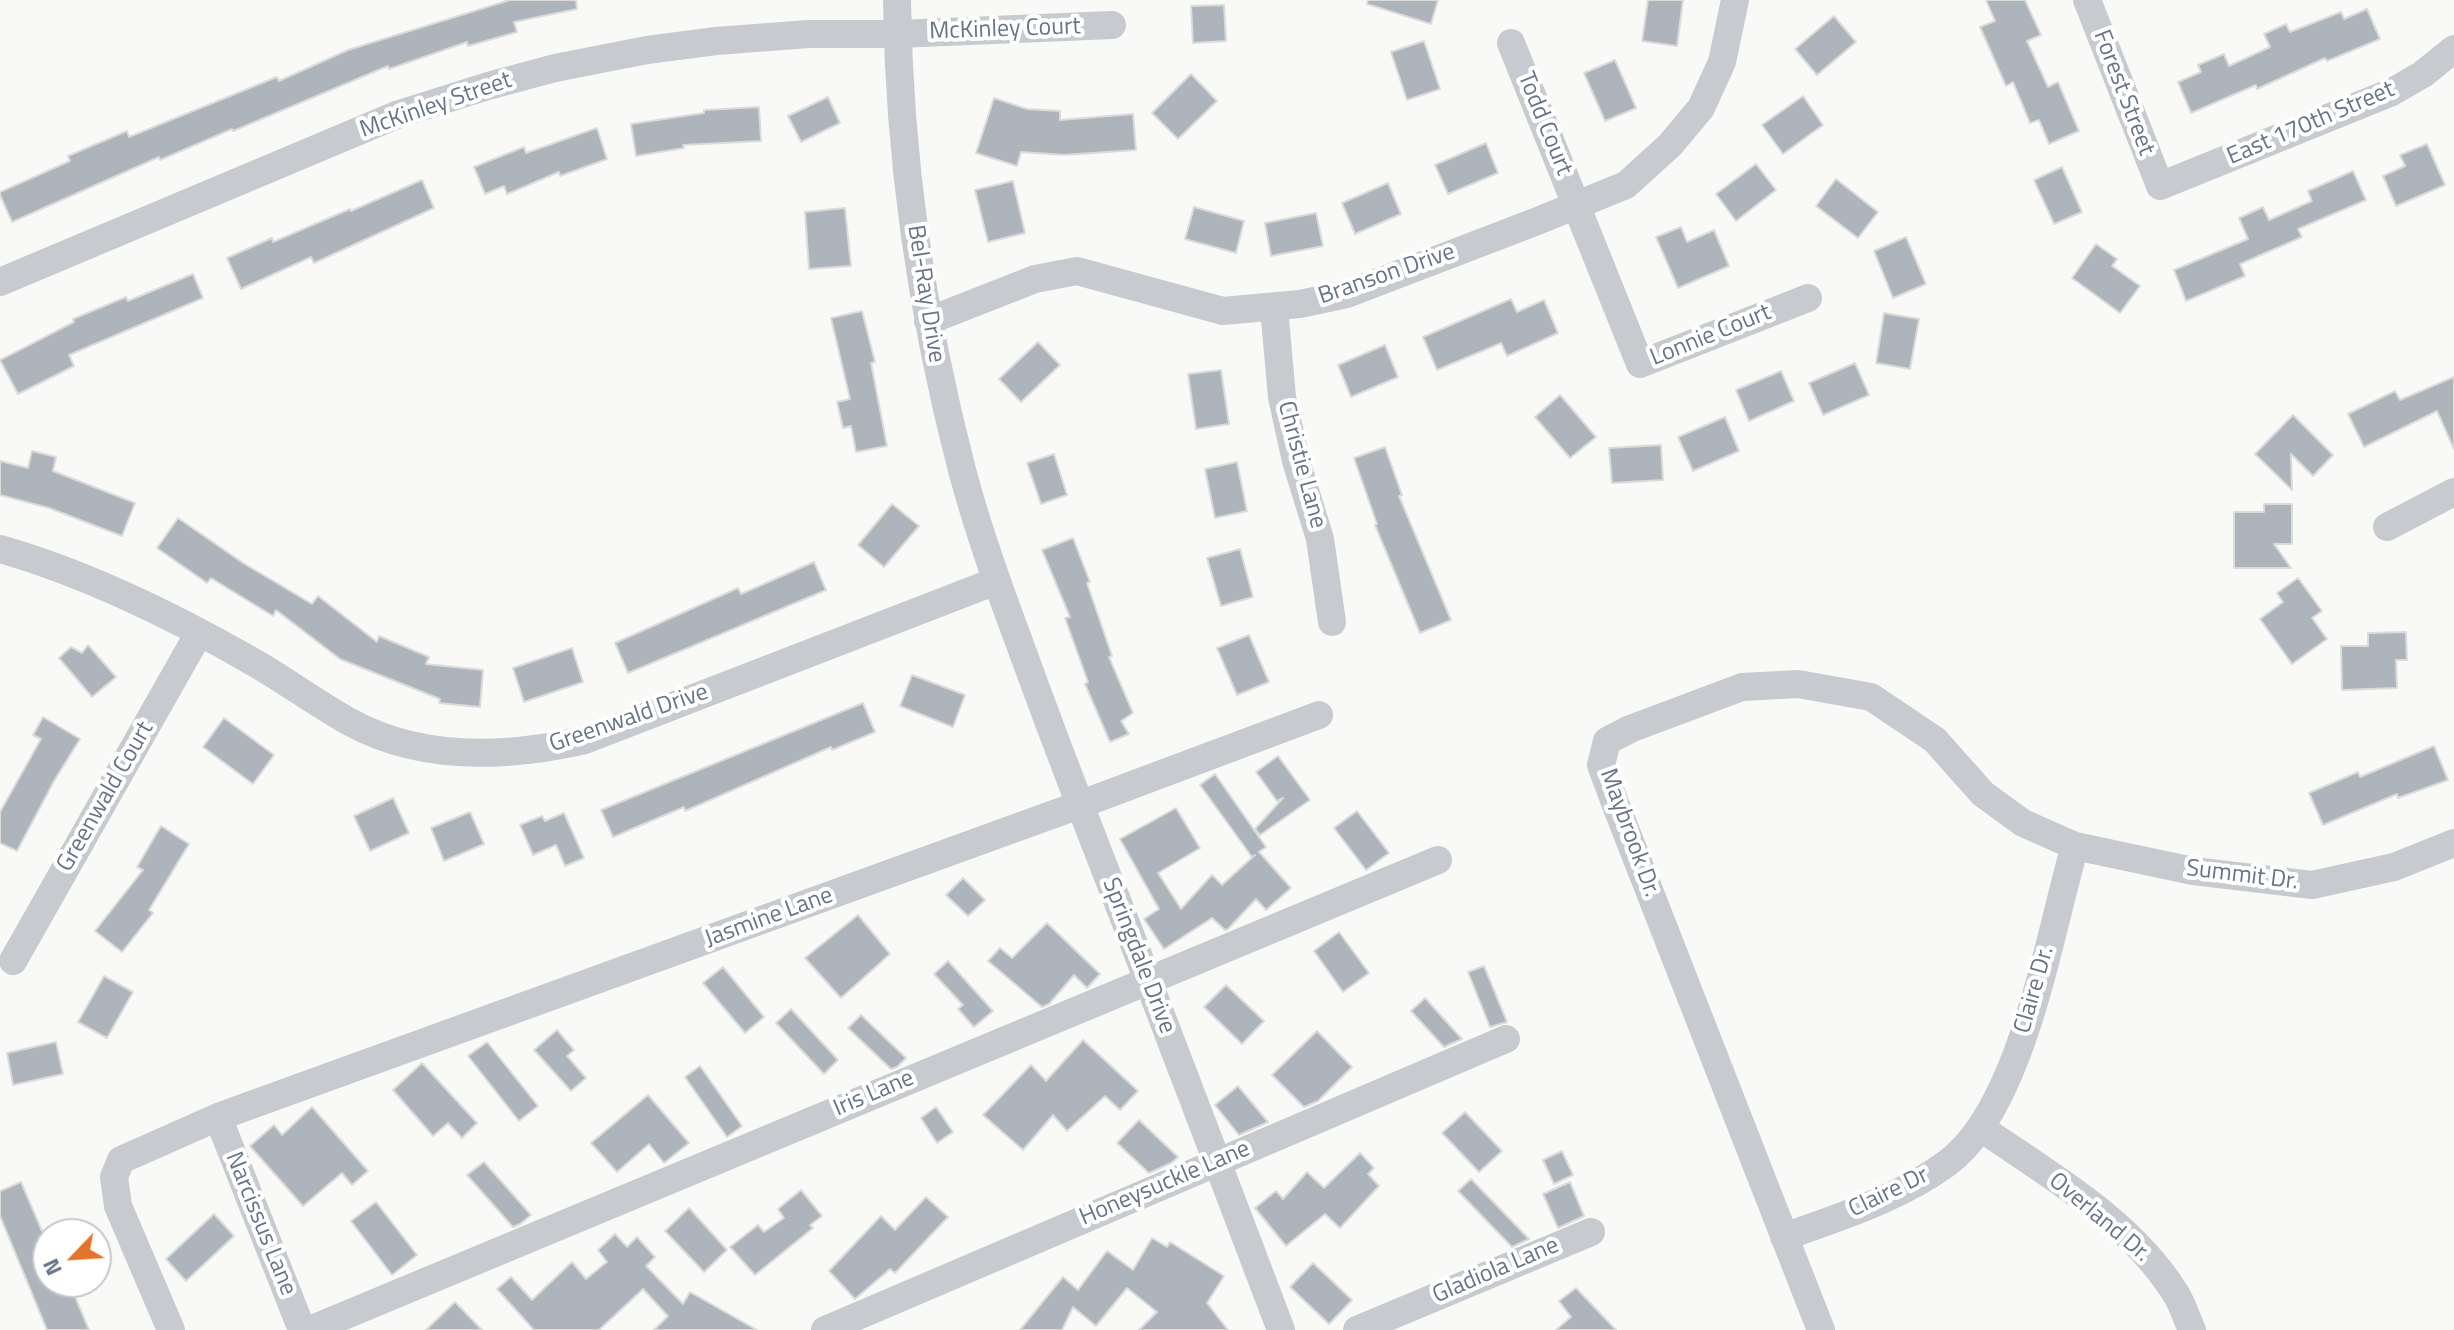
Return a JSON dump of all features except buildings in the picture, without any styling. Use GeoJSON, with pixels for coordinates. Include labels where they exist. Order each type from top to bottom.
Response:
{"type":"FeatureCollection","features":[{"type":"Feature","properties":{"kind":"street","name":"Bel-Ray Drive"},"geometry":{"type":"LineString","coordinates":[[897,0],[908,188],[928,321],[963,474],[996,581]]}},
{"type":"Feature","properties":{"kind":"street","name":"Branson Drive"},"geometry":{"type":"LineString","coordinates":[[928,321],[1035,279],[1077,271],[1223,311],[1274,308],[1347,294],[1626,185],[1670,145],[1701,108],[1722,62],[1735,0]]}},
{"type":"Feature","properties":{"kind":"street","name":"Forest Street"},"geometry":{"type":"LineString","coordinates":[[2087,0],[2160,186]]}},
{"type":"Feature","properties":{"kind":"street","name":"McKinley Court"},"geometry":{"type":"LineString","coordinates":[[898,34],[1112,25]]}},
{"type":"Feature","properties":{"kind":"street","name":"McKinley Street"},"geometry":{"type":"LineString","coordinates":[[0,282],[399,114],[488,86],[571,65],[716,41],[809,34],[898,34]]}},
{"type":"Feature","properties":{"kind":"street","name":"Todd Court"},"geometry":{"type":"LineString","coordinates":[[1511,43],[1576,204]]}},
{"type":"Feature","properties":{"kind":"street","name":"East 170th Street"},"geometry":{"type":"LineString","coordinates":[[2160,186],[2392,92],[2423,74],[2454,49]]}},
{"type":"Feature","properties":{"kind":"street","name":"Lonnie Court"},"geometry":{"type":"LineString","coordinates":[[1576,204],[1640,364],[1808,298]]}},
{"type":"Feature","properties":{"kind":"street","name":"Christie Lane"},"geometry":{"type":"LineString","coordinates":[[1274,308],[1282,397],[1296,461],[1320,539],[1332,622]]}},
{"type":"Feature","properties":{"kind":"street"},"geometry":{"type":"LineString","coordinates":[[2387,527],[2454,492]]}},
{"type":"Feature","properties":{"kind":"street","name":"Greenwald Drive"},"geometry":{"type":"LineString","coordinates":[[0,549],[30,557],[103,587],[199,633],[365,729],[407,743],[451,752],[491,754],[536,751],[585,740],[996,581]]}},
{"type":"Feature","properties":{"kind":"street","name":"Springdale Drive"},"geometry":{"type":"LineString","coordinates":[[996,581],[1281,1330]]}},
{"type":"Feature","properties":{"kind":"street","name":"Greenwald Court"},"geometry":{"type":"LineString","coordinates":[[13,961],[199,633]]}},
{"type":"Feature","properties":{"kind":"street","name":"Maybrook Dr."},"geometry":{"type":"LineString","coordinates":[[1821,1330],[1601,765],[1607,741],[1630,729],[1742,687],[1798,684],[1871,697],[1935,740],[1983,794],[2023,823],[2075,846]]}},
{"type":"Feature","properties":{"kind":"street","name":"Jasmine Lane"},"geometry":{"type":"LineString","coordinates":[[171,1330],[118,1206],[114,1177],[121,1160],[218,1117],[1319,715]]}},
{"type":"Feature","properties":{"kind":"street","name":"Summit Dr."},"geometry":{"type":"LineString","coordinates":[[2075,846],[2193,871],[2312,885],[2394,867],[2454,843]]}},
{"type":"Feature","properties":{"kind":"street","name":"Claire Dr."},"geometry":{"type":"LineString","coordinates":[[1981,1128],[2010,1073],[2032,1009],[2075,846]]}},
{"type":"Feature","properties":{"kind":"street","name":"Iris Lane"},"geometry":{"type":"LineString","coordinates":[[310,1330],[1438,860]]}},
{"type":"Feature","properties":{"kind":"street","name":"Honeysuckle Lane"},"geometry":{"type":"LineString","coordinates":[[825,1330],[1506,1039]]}},
{"type":"Feature","properties":{"kind":"street","name":"Narcissus Lane"},"geometry":{"type":"LineString","coordinates":[[218,1117],[302,1330]]}},
{"type":"Feature","properties":{"kind":"street","name":"Claire Dr"},"geometry":{"type":"LineString","coordinates":[[1784,1237],[1848,1214],[1909,1187],[1948,1163],[1981,1128]]}},
{"type":"Feature","properties":{"kind":"street","name":"Overland Dr."},"geometry":{"type":"LineString","coordinates":[[1981,1128],[2079,1197],[2140,1247],[2175,1292],[2192,1330]]}},
{"type":"Feature","properties":{"kind":"street","name":"Gladiola Lane"},"geometry":{"type":"LineString","coordinates":[[1357,1330],[1591,1232]]}}]}
